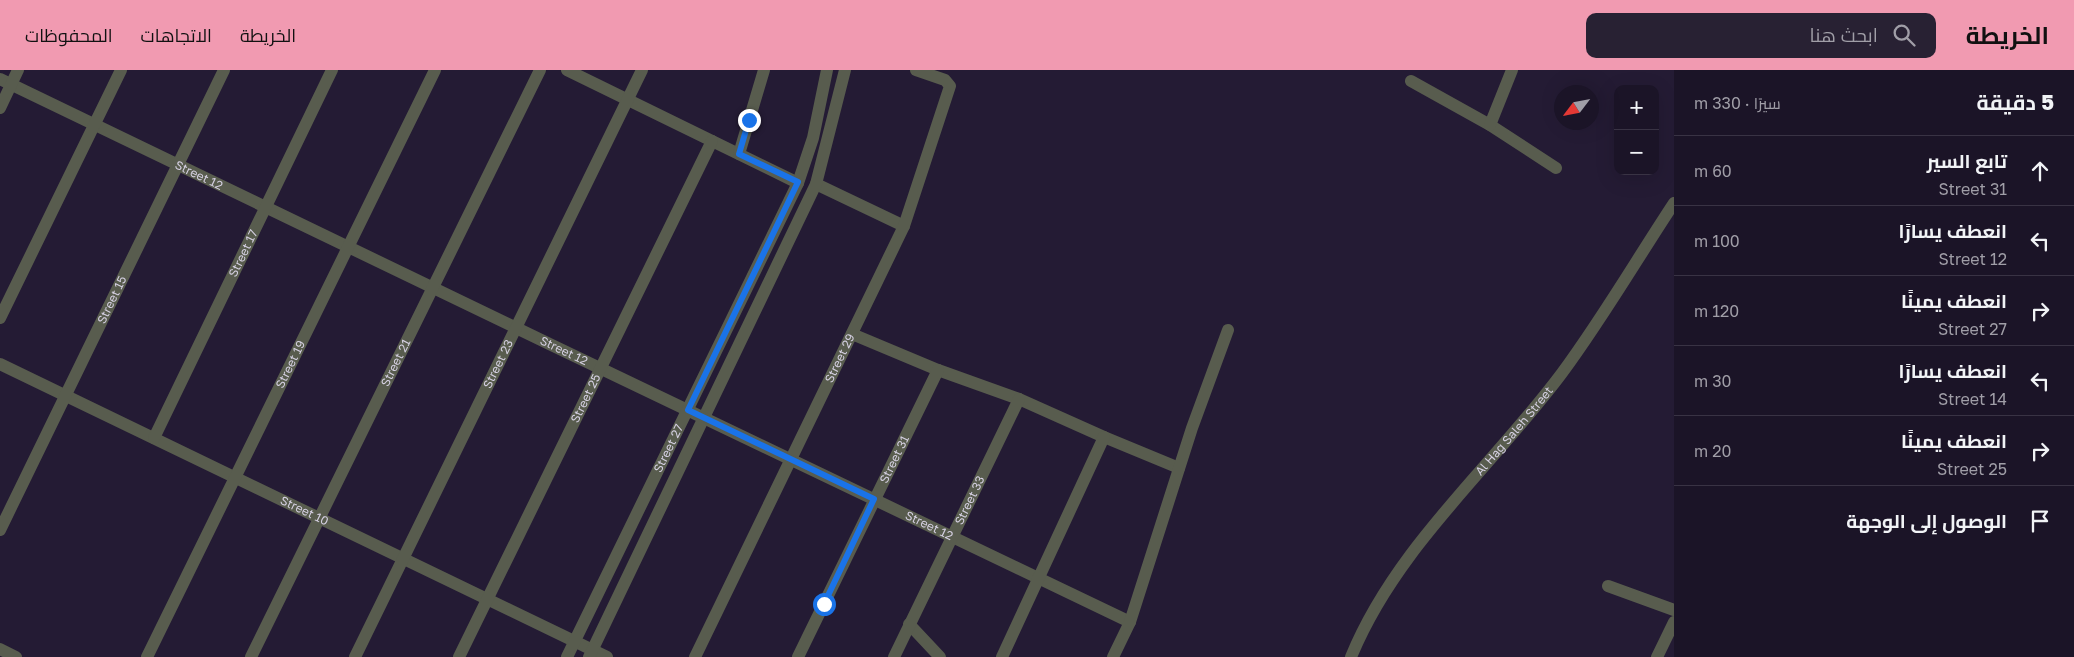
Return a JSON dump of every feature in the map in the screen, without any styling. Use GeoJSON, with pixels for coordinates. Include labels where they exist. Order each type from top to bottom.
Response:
{"type":"FeatureCollection","features":[{"type":"Feature","properties":{"kind":"street"},"geometry":{"type":"LineString","coordinates":[[0,108],[6,82],[18,70]]}},
{"type":"Feature","properties":{"kind":"street"},"geometry":{"type":"LineString","coordinates":[[0,318],[121,70]]}},
{"type":"Feature","properties":{"kind":"street","name":"Street 15"},"geometry":{"type":"LineString","coordinates":[[0,530],[224,70]]}},
{"type":"Feature","properties":{"kind":"street","name":"Street 17"},"geometry":{"type":"LineString","coordinates":[[154,438],[332,70]]}},
{"type":"Feature","properties":{"kind":"street","name":"Street 19"},"geometry":{"type":"LineString","coordinates":[[147,657],[435,70]]}},
{"type":"Feature","properties":{"kind":"street","name":"Street 21"},"geometry":{"type":"LineString","coordinates":[[252,657],[540,70]]}},
{"type":"Feature","properties":{"kind":"street"},"geometry":{"type":"LineString","coordinates":[[567,70],[798,182]]}},
{"type":"Feature","properties":{"kind":"street","name":"Street 23"},"geometry":{"type":"LineString","coordinates":[[355,657],[642,70]]}},
{"type":"Feature","properties":{"kind":"street"},"geometry":{"type":"LineString","coordinates":[[739,154],[764,70]]}},
{"type":"Feature","properties":{"kind":"street","name":"Street 27"},"geometry":{"type":"LineString","coordinates":[[567,657],[798,182],[813,138],[826,70]]}},
{"type":"Feature","properties":{"kind":"street","name":"Street 27"},"geometry":{"type":"LineString","coordinates":[[591,653],[816,184],[845,70]]}},
{"type":"Feature","properties":{"kind":"street","name":"Street 29"},"geometry":{"type":"LineString","coordinates":[[695,657],[904,226],[950,86],[945,80],[916,70]]}},
{"type":"Feature","properties":{"kind":"street"},"geometry":{"type":"LineString","coordinates":[[1490,125],[1512,70]]}},
{"type":"Feature","properties":{"kind":"street"},"geometry":{"type":"LineString","coordinates":[[1410,81],[1490,125],[1556,168]]}},
{"type":"Feature","properties":{"kind":"street","name":"Street 12"},"geometry":{"type":"LineString","coordinates":[[6,82],[599,369],[1130,622]]}},
{"type":"Feature","properties":{"kind":"street","name":"Street 25"},"geometry":{"type":"LineString","coordinates":[[459,657],[712,141]]}},
{"type":"Feature","properties":{"kind":"street"},"geometry":{"type":"LineString","coordinates":[[816,184],[904,226]]}},
{"type":"Feature","properties":{"kind":"street","name":"Al Hag Saleh Street"},"geometry":{"type":"LineString","coordinates":[[1351,657],[1377,604],[1414,550],[1562,373],[1674,203]]}},
{"type":"Feature","properties":{"kind":"street"},"geometry":{"type":"LineString","coordinates":[[1113,657],[1130,622],[1192,428],[1228,330]]}},
{"type":"Feature","properties":{"kind":"street"},"geometry":{"type":"LineString","coordinates":[[852,334],[938,370],[1019,399],[1179,468]]}},
{"type":"Feature","properties":{"kind":"street","name":"Street 10"},"geometry":{"type":"LineString","coordinates":[[0,364],[575,641],[591,653],[607,657]]}},
{"type":"Feature","properties":{"kind":"street","name":"Street 31"},"geometry":{"type":"LineString","coordinates":[[798,657],[938,370]]}},
{"type":"Feature","properties":{"kind":"street","name":"Street 33"},"geometry":{"type":"LineString","coordinates":[[894,657],[1019,399]]}},
{"type":"Feature","properties":{"kind":"street"},"geometry":{"type":"LineString","coordinates":[[1002,657],[1040,579],[1104,437]]}},
{"type":"Feature","properties":{"kind":"street"},"geometry":{"type":"LineString","coordinates":[[1608,586],[1674,610]]}},
{"type":"Feature","properties":{"kind":"street"},"geometry":{"type":"LineString","coordinates":[[1657,657],[1674,622]]}},
{"type":"Feature","properties":{"kind":"street"},"geometry":{"type":"LineString","coordinates":[[909,624],[940,657]]}},
{"type":"Feature","properties":{"kind":"street"},"geometry":{"type":"LineString","coordinates":[[0,649],[16,657]]}},
{"type":"Feature","properties":{"kind":"route"},"geometry":{"type":"LineString","coordinates":[[749,120],[739,154],[798,182],[688,410],[874,499],[824,604]]}}]}
